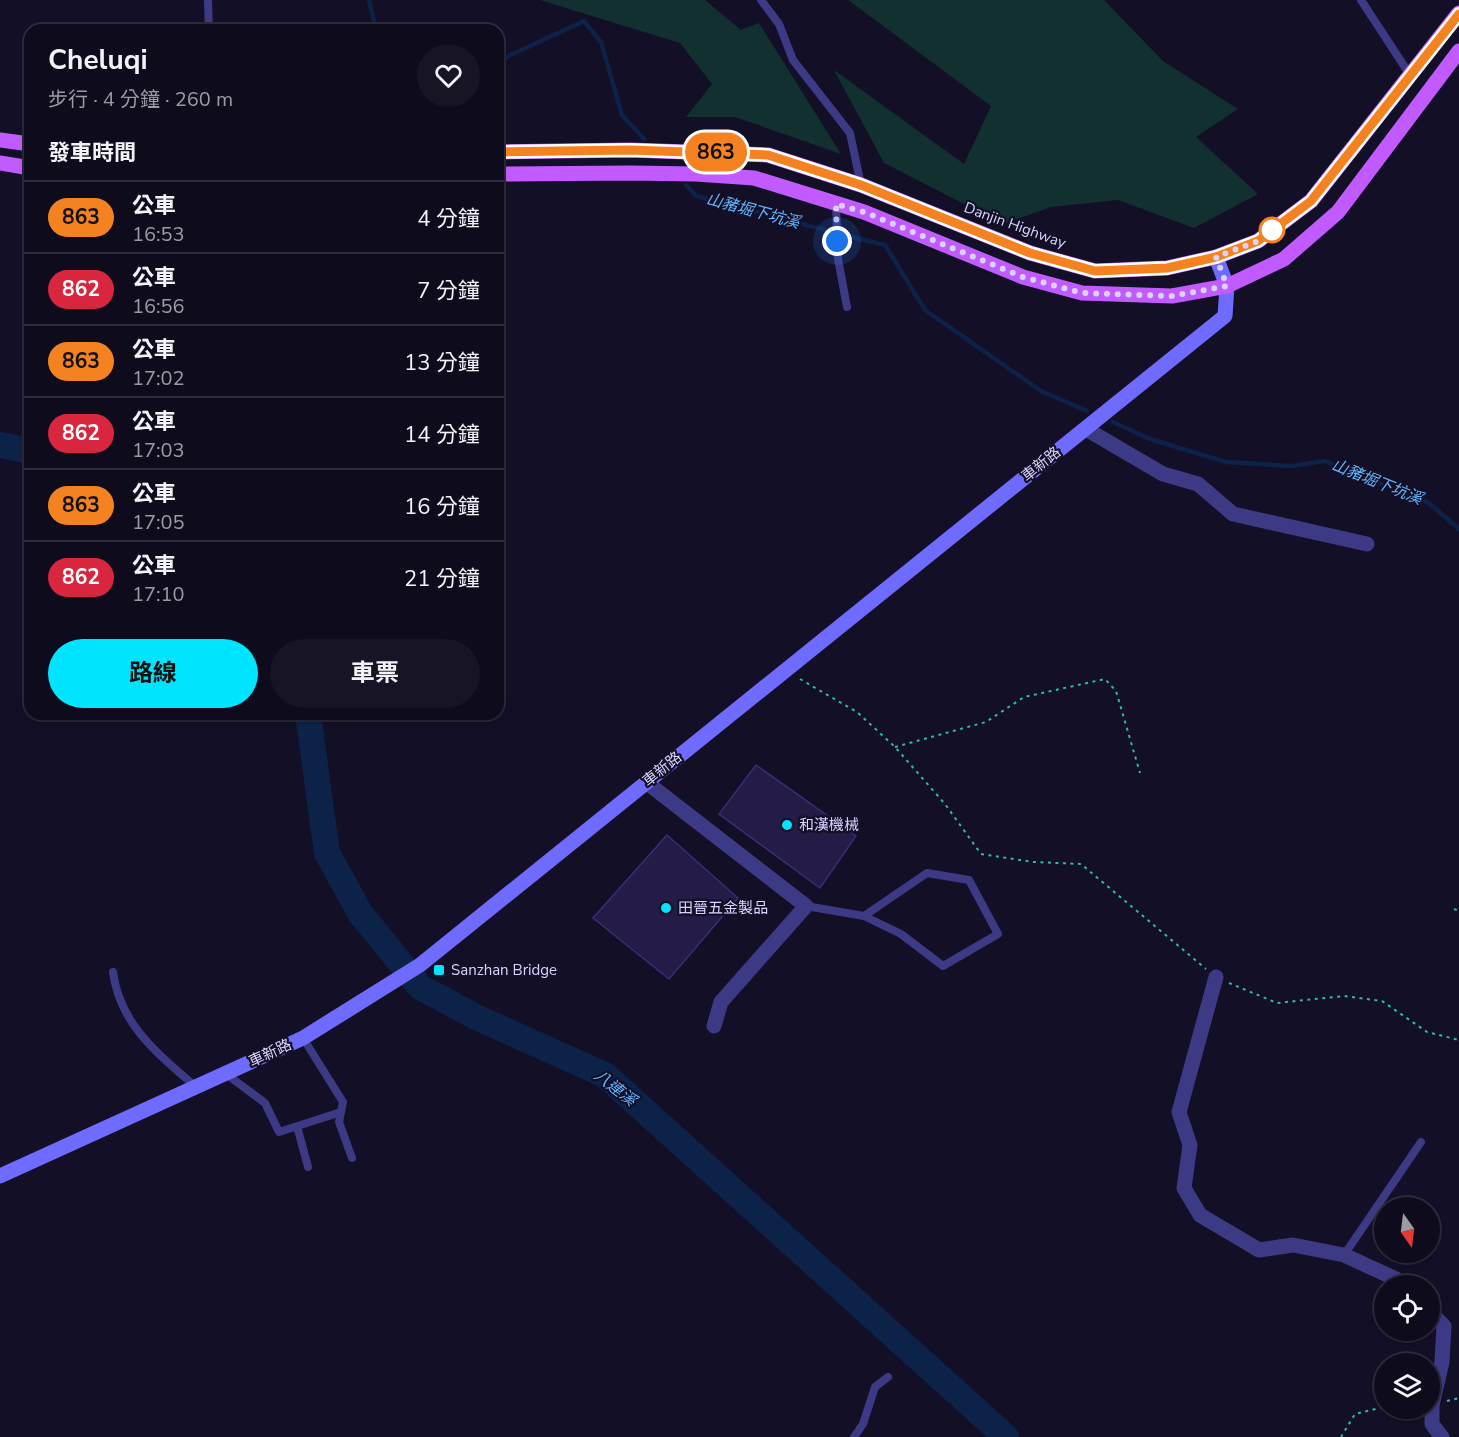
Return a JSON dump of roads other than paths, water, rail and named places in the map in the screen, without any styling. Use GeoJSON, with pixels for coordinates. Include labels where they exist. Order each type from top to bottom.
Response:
{"type":"FeatureCollection","features":[{"type":"Feature","properties":{"kind":"main road","name":"Danjin Highway"},"geometry":{"type":"LineString","coordinates":[[504,152],[630,150],[768,155],[861,185],[1030,253],[1095,271],[1167,268],[1216,257],[1258,241],[1311,201],[1459,14]]}},
{"type":"Feature","properties":{"kind":"main road"},"geometry":{"type":"LineString","coordinates":[[504,174],[696,174],[754,178],[864,212],[1023,277],[1082,293],[1172,296],[1227,286],[1284,259],[1338,212],[1459,51]]}},
{"type":"Feature","properties":{"kind":"main road"},"geometry":{"type":"LineString","coordinates":[[0,140],[24,143]]}},
{"type":"Feature","properties":{"kind":"main road"},"geometry":{"type":"LineString","coordinates":[[0,163],[24,167]]}},
{"type":"Feature","properties":{"kind":"street","name":"車新路"},"geometry":{"type":"LineString","coordinates":[[2,1173],[303,1038],[420,965],[1225,316],[1227,286],[1216,257]]}},
{"type":"Feature","properties":{"kind":"street"},"geometry":{"type":"LineString","coordinates":[[1086,429],[1163,474],[1198,484],[1233,514],[1367,544]]}},
{"type":"Feature","properties":{"kind":"street"},"geometry":{"type":"LineString","coordinates":[[646,782],[806,906],[721,1002],[714,1026]]}},
{"type":"Feature","properties":{"kind":"street"},"geometry":{"type":"LineString","coordinates":[[1216,977],[1179,1112],[1190,1145],[1184,1188],[1200,1215],[1259,1250],[1293,1245],[1344,1255],[1387,1275]]}},
{"type":"Feature","properties":{"kind":"street"},"geometry":{"type":"LineString","coordinates":[[1442,1437],[1432,1424],[1432,1405],[1452,1325]]}},
{"type":"Feature","properties":{"kind":"lane"},"geometry":{"type":"LineString","coordinates":[[208,0],[209,24]]}},
{"type":"Feature","properties":{"kind":"lane"},"geometry":{"type":"LineString","coordinates":[[761,0],[779,24],[793,60],[850,133],[861,185]]}},
{"type":"Feature","properties":{"kind":"lane"},"geometry":{"type":"LineString","coordinates":[[1361,0],[1410,75]]}},
{"type":"Feature","properties":{"kind":"lane"},"geometry":{"type":"LineString","coordinates":[[836,204],[838,259],[847,307]]}},
{"type":"Feature","properties":{"kind":"lane"},"geometry":{"type":"LineString","coordinates":[[806,906],[864,916],[901,934],[943,966],[998,934],[969,880],[927,873],[864,916]]}},
{"type":"Feature","properties":{"kind":"lane"},"geometry":{"type":"LineString","coordinates":[[113,972],[116,993],[136,1031],[196,1087]]}},
{"type":"Feature","properties":{"kind":"lane"},"geometry":{"type":"LineString","coordinates":[[303,1038],[342,1102],[339,1122],[352,1158]]}},
{"type":"Feature","properties":{"kind":"lane"},"geometry":{"type":"LineString","coordinates":[[226,1074],[265,1103],[279,1132],[341,1112]]}},
{"type":"Feature","properties":{"kind":"lane"},"geometry":{"type":"LineString","coordinates":[[297,1125],[308,1167]]}},
{"type":"Feature","properties":{"kind":"lane"},"geometry":{"type":"LineString","coordinates":[[1344,1255],[1421,1142]]}},
{"type":"Feature","properties":{"kind":"lane"},"geometry":{"type":"LineString","coordinates":[[854,1437],[863,1424],[875,1387],[888,1377]]}},
{"type":"Feature","properties":{"kind":"waterway","name":"山豬堀下坑溪"},"geometry":{"type":"LineString","coordinates":[[369,0],[375,24]]}},
{"type":"Feature","properties":{"kind":"waterway","name":"山豬堀下坑溪"},"geometry":{"type":"LineString","coordinates":[[504,58],[584,21],[601,42],[622,115],[644,139]]}},
{"type":"Feature","properties":{"kind":"waterway","name":"山豬堀下坑溪"},"geometry":{"type":"LineString","coordinates":[[686,185],[696,196],[825,230]]}},
{"type":"Feature","properties":{"kind":"waterway","name":"山豬堀下坑溪"},"geometry":{"type":"LineString","coordinates":[[848,236],[885,245],[925,310],[1041,391],[1087,411]]}},
{"type":"Feature","properties":{"kind":"waterway","name":"山豬堀下坑溪"},"geometry":{"type":"LineString","coordinates":[[1113,422],[1150,439],[1226,462],[1291,466],[1325,461],[1429,503],[1459,529]]}},
{"type":"Feature","properties":{"kind":"waterway","name":"八連溪"},"geometry":{"type":"LineString","coordinates":[[0,445],[24,450]]}},
{"type":"Feature","properties":{"kind":"waterway","name":"八連溪"},"geometry":{"type":"LineString","coordinates":[[309,720],[327,853],[360,913],[420,987],[476,1017],[605,1075],[1006,1437]]}},
{"type":"Feature","properties":{"kind":"place","name":"和漢機械"},"geometry":{"type":"Point","coordinates":[787,825]}},
{"type":"Feature","properties":{"kind":"place","name":"田晉五金製品"},"geometry":{"type":"Point","coordinates":[666,908]}},
{"type":"Feature","properties":{"kind":"place","name":"Sanzhan Bridge"},"geometry":{"type":"Point","coordinates":[439,970]}}]}
